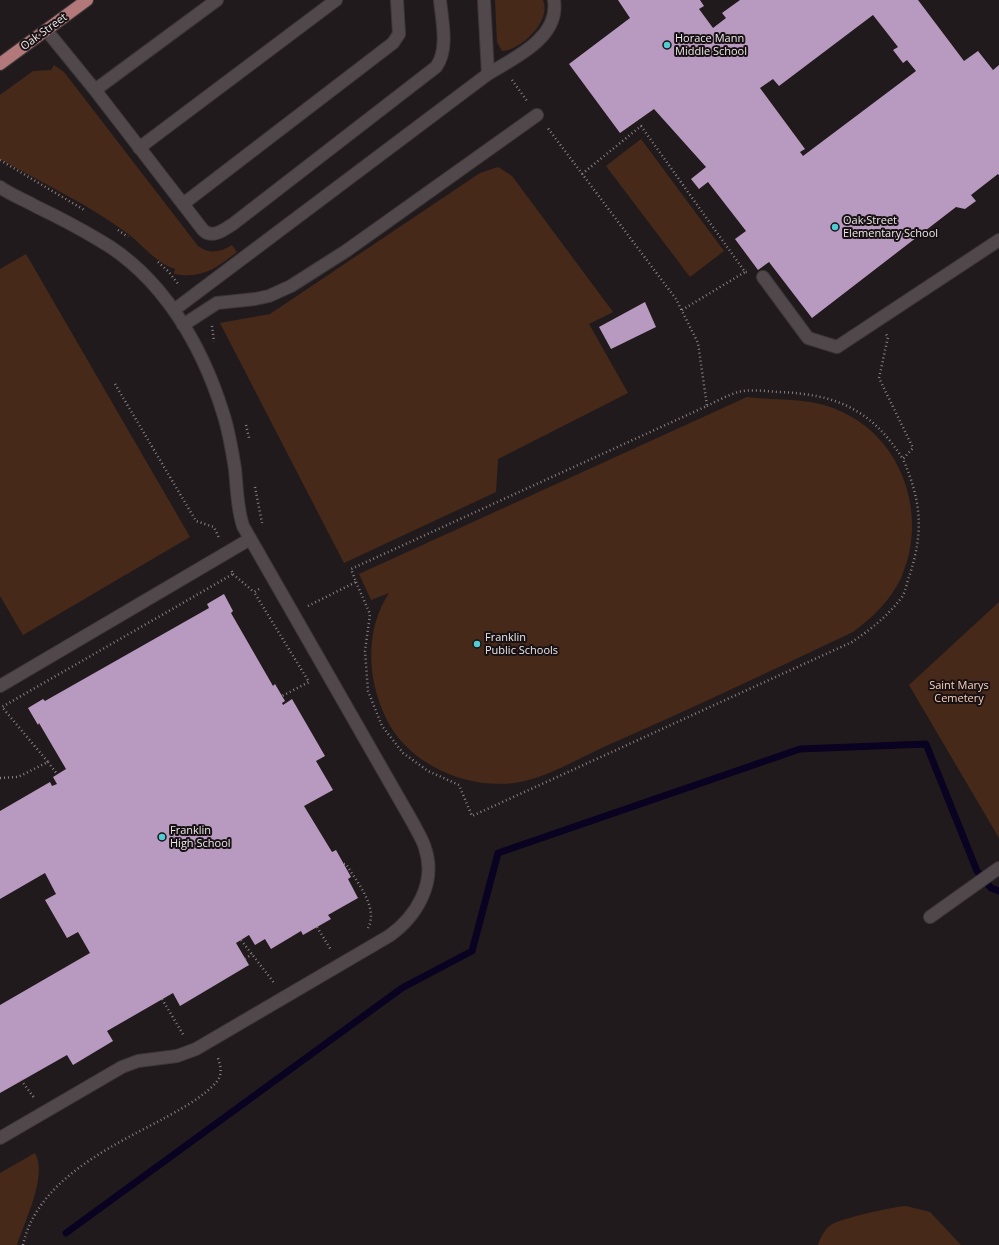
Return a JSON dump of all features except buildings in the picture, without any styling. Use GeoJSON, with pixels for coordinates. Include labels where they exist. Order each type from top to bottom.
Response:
{"type":"FeatureCollection","features":[{"type":"Feature","properties":{"kind":"main road","name":"Oak Street"},"geometry":{"type":"LineString","coordinates":[[0,64],[87,0]]}},
{"type":"Feature","properties":{"kind":"lane"},"geometry":{"type":"LineString","coordinates":[[95,90],[217,0]]}},
{"type":"Feature","properties":{"kind":"lane"},"geometry":{"type":"LineString","coordinates":[[139,148],[336,0]]}},
{"type":"Feature","properties":{"kind":"lane"},"geometry":{"type":"LineString","coordinates":[[184,204],[393,43],[399,34],[397,0]]}},
{"type":"Feature","properties":{"kind":"lane"},"geometry":{"type":"LineString","coordinates":[[46,31],[95,90],[205,232],[213,234],[223,230],[436,68],[441,61],[443,48],[440,0]]}},
{"type":"Feature","properties":{"kind":"lane"},"geometry":{"type":"LineString","coordinates":[[484,0],[488,74]]}},
{"type":"Feature","properties":{"kind":"lane"},"geometry":{"type":"LineString","coordinates":[[174,310],[488,74],[530,48],[544,35],[554,18],[554,0]]}},
{"type":"Feature","properties":{"kind":"lane"},"geometry":{"type":"LineString","coordinates":[[183,325],[217,303],[269,296],[291,286],[346,251],[537,115]]}},
{"type":"Feature","properties":{"kind":"lane"},"geometry":{"type":"LineString","coordinates":[[0,1138],[122,1067],[138,1061],[177,1056],[196,1049],[399,929],[415,912],[423,896],[428,862],[422,840],[242,523],[233,459],[223,414],[208,373],[174,310],[163,295],[134,265],[115,250],[72,225],[1,190]]}},
{"type":"Feature","properties":{"kind":"lane"},"geometry":{"type":"LineString","coordinates":[[763,277],[808,338],[837,347],[999,240]]}},
{"type":"Feature","properties":{"kind":"lane"},"geometry":{"type":"LineString","coordinates":[[0,686],[250,539]]}},
{"type":"Feature","properties":{"kind":"lane"},"geometry":{"type":"LineString","coordinates":[[930,917],[997,870]]}},
{"type":"Feature","properties":{"kind":"path"},"geometry":{"type":"LineString","coordinates":[[512,80],[676,299],[698,344],[707,406]]}},
{"type":"Feature","properties":{"kind":"path"},"geometry":{"type":"LineString","coordinates":[[582,174],[641,126],[745,272],[763,277]]}},
{"type":"Feature","properties":{"kind":"path"},"geometry":{"type":"LineString","coordinates":[[682,310],[745,272]]}},
{"type":"Feature","properties":{"kind":"path"},"geometry":{"type":"LineString","coordinates":[[875,322],[888,338],[879,378],[913,448],[903,459]]}},
{"type":"Feature","properties":{"kind":"path"},"geometry":{"type":"LineString","coordinates":[[115,384],[196,521],[214,527],[233,574],[254,592]]}},
{"type":"Feature","properties":{"kind":"path"},"geometry":{"type":"LineString","coordinates":[[750,391],[816,395],[840,402],[870,420],[891,439],[903,459],[915,486],[920,519],[915,558],[902,596],[878,624],[852,642],[472,816],[458,785],[428,771],[403,753],[382,726],[368,691],[365,652],[370,614],[350,569],[738,392],[750,391]]}},
{"type":"Feature","properties":{"kind":"path"},"geometry":{"type":"LineString","coordinates":[[57,774],[1,706],[233,574]]}},
{"type":"Feature","properties":{"kind":"path"},"geometry":{"type":"LineString","coordinates":[[293,613],[356,582]]}},
{"type":"Feature","properties":{"kind":"path"},"geometry":{"type":"LineString","coordinates":[[0,778],[18,777],[48,762]]}},
{"type":"Feature","properties":{"kind":"path"},"geometry":{"type":"LineString","coordinates":[[344,864],[346,864],[359,886],[371,911],[370,924],[365,934]]}},
{"type":"Feature","properties":{"kind":"path"},"geometry":{"type":"LineString","coordinates":[[241,940],[276,986],[270,989]]}},
{"type":"Feature","properties":{"kind":"path"},"geometry":{"type":"LineString","coordinates":[[246,959],[252,954]]}},
{"type":"Feature","properties":{"kind":"path"},"geometry":{"type":"LineString","coordinates":[[23,1245],[32,1219],[48,1196],[78,1168],[109,1147],[184,1108],[219,1078],[221,1070],[218,1059],[209,1042]]}},
{"type":"Feature","properties":{"kind":"path"},"geometry":{"type":"LineString","coordinates":[[21,1080],[36,1100],[30,1103]]}},
{"type":"Feature","properties":{"kind":"green space"},"geometry":{"type":"Polygon","coordinates":[[[495,0],[543,0],[545,8],[539,25],[526,40],[518,46],[502,51],[497,42],[495,0]]]}},
{"type":"Feature","properties":{"kind":"green space"},"geometry":{"type":"Polygon","coordinates":[[[54,65],[64,72],[198,246],[207,251],[215,252],[232,245],[237,252],[215,268],[200,274],[174,274],[175,269],[155,258],[133,237],[112,223],[81,203],[0,159],[0,95],[33,71],[51,70],[54,65]]]}},
{"type":"Feature","properties":{"kind":"green space"},"geometry":{"type":"Polygon","coordinates":[[[641,139],[724,251],[690,277],[606,166],[641,139]]]}},
{"type":"Feature","properties":{"kind":"green space"},"geometry":{"type":"Polygon","coordinates":[[[498,167],[512,176],[613,312],[589,324],[628,393],[498,459],[496,492],[344,563],[220,323],[270,314],[480,173],[498,167]]]}},
{"type":"Feature","properties":{"kind":"green space"},"geometry":{"type":"Polygon","coordinates":[[[26,254],[190,537],[23,635],[0,596],[0,269],[26,254]]]}},
{"type":"Feature","properties":{"kind":"green space"},"geometry":{"type":"Polygon","coordinates":[[[747,397],[806,401],[840,411],[862,423],[880,440],[894,460],[905,482],[911,505],[912,530],[909,554],[901,578],[892,594],[880,608],[853,632],[550,773],[526,781],[495,784],[476,782],[457,777],[422,759],[407,747],[395,733],[385,716],[379,701],[372,670],[372,638],[381,607],[389,593],[371,600],[359,574],[747,397]]]}},
{"type":"Feature","properties":{"kind":"green space","name":"Saint Marys Cemetery"},"geometry":{"type":"Polygon","coordinates":[[[999,602],[999,838],[909,685],[999,602]]]}},
{"type":"Feature","properties":{"kind":"green space"},"geometry":{"type":"Polygon","coordinates":[[[35,1153],[39,1174],[37,1186],[34,1199],[17,1245],[0,1245],[0,1173],[35,1153]]]}},
{"type":"Feature","properties":{"kind":"green space"},"geometry":{"type":"Polygon","coordinates":[[[906,1206],[930,1212],[961,1245],[818,1245],[825,1231],[836,1222],[867,1213],[906,1206]]]}},
{"type":"Feature","properties":{"kind":"waterway"},"geometry":{"type":"LineString","coordinates":[[66,1233],[402,988],[472,951],[498,853],[800,749],[926,744],[977,871],[991,888],[999,891]]}},
{"type":"Feature","properties":{"kind":"place","name":"Horace Mann Middle School"},"geometry":{"type":"Point","coordinates":[667,45]}},
{"type":"Feature","properties":{"kind":"place","name":"Oak Street Elementary School"},"geometry":{"type":"Point","coordinates":[835,227]}},
{"type":"Feature","properties":{"kind":"place","name":"Franklin Public Schools"},"geometry":{"type":"Point","coordinates":[477,644]}},
{"type":"Feature","properties":{"kind":"place","name":"Franklin High School"},"geometry":{"type":"Point","coordinates":[162,837]}}]}
